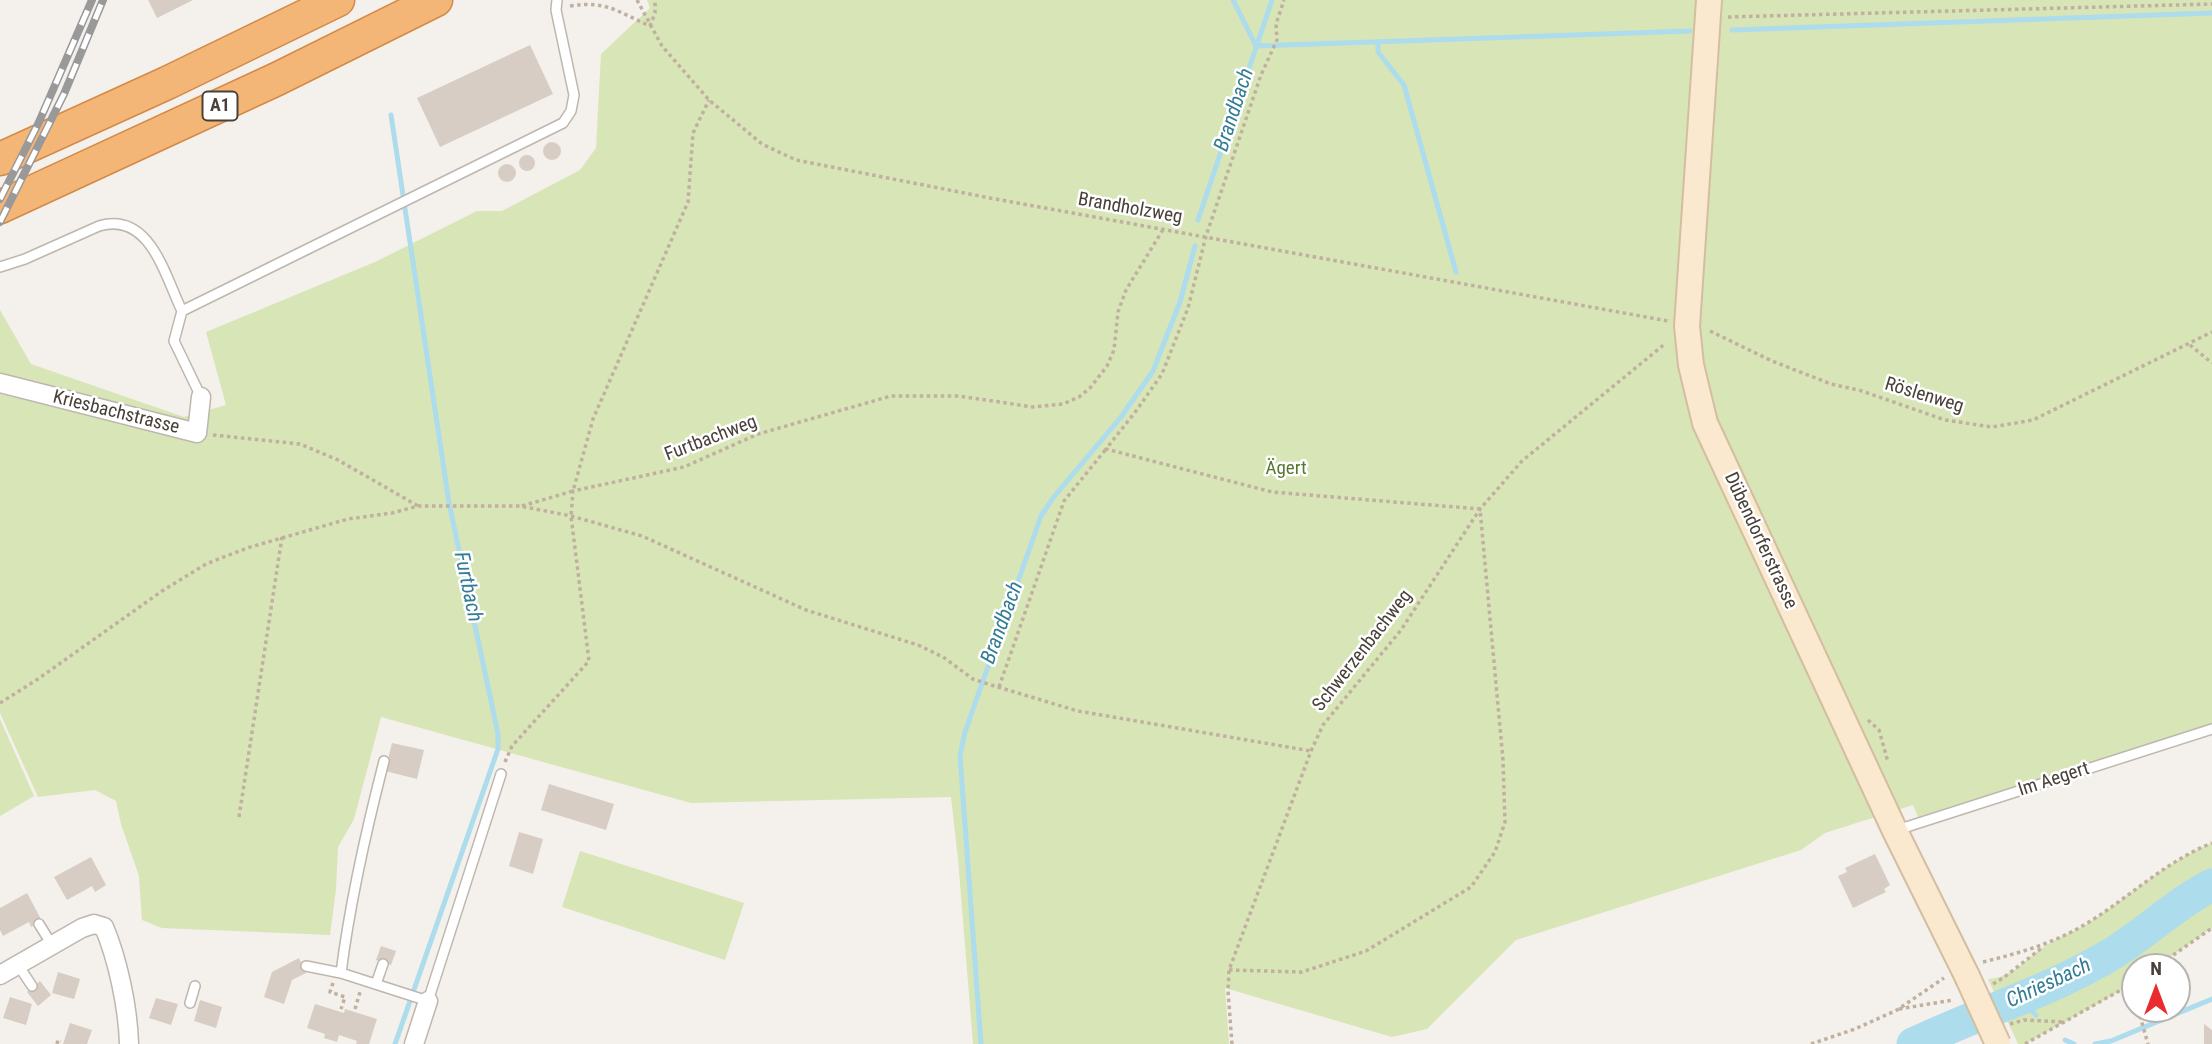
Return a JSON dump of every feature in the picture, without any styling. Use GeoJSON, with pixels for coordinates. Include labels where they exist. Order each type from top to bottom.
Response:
{"type":"FeatureCollection","features":[{"type":"Feature","properties":{"kind":"highway","name":"A1"},"geometry":{"type":"LineString","coordinates":[[0,159],[167,83],[338,0]]}},
{"type":"Feature","properties":{"kind":"highway","name":"A1"},"geometry":{"type":"LineString","coordinates":[[0,207],[266,85],[436,0]]}},
{"type":"Feature","properties":{"kind":"street","name":"Dübendorferstrasse"},"geometry":{"type":"LineString","coordinates":[[1708,8],[1696,327],[1691,365],[1705,423],[1895,831],[1976,970],[2001,1035]]}},
{"type":"Feature","properties":{"kind":"street","name":"Kriesbachstrasse"},"geometry":{"type":"LineString","coordinates":[[0,383],[197,433],[201,397]]}},
{"type":"Feature","properties":{"kind":"street"},"geometry":{"type":"LineString","coordinates":[[0,975],[82,928],[94,924],[104,927],[127,1017],[129,1044]]}},
{"type":"Feature","properties":{"kind":"street"},"geometry":{"type":"LineString","coordinates":[[414,1044],[425,1000]]}},
{"type":"Feature","properties":{"kind":"lane"},"geometry":{"type":"LineString","coordinates":[[182,311],[563,123],[571,111],[573,95],[557,5]]}},
{"type":"Feature","properties":{"kind":"lane"},"geometry":{"type":"LineString","coordinates":[[0,267],[112,222],[125,223],[139,231],[149,242],[182,311],[174,341],[201,397]]}},
{"type":"Feature","properties":{"kind":"lane","name":"Im Aegert"},"geometry":{"type":"LineString","coordinates":[[1895,831],[2212,729]]}},
{"type":"Feature","properties":{"kind":"lane"},"geometry":{"type":"LineString","coordinates":[[341,973],[348,918],[384,761]]}},
{"type":"Feature","properties":{"kind":"lane"},"geometry":{"type":"LineString","coordinates":[[306,967],[341,973],[425,1000],[501,774]]}},
{"type":"Feature","properties":{"kind":"lane"},"geometry":{"type":"LineString","coordinates":[[39,924],[52,945]]}},
{"type":"Feature","properties":{"kind":"lane"},"geometry":{"type":"LineString","coordinates":[[376,984],[383,964]]}},
{"type":"Feature","properties":{"kind":"lane"},"geometry":{"type":"LineString","coordinates":[[18,965],[32,986]]}},
{"type":"Feature","properties":{"kind":"lane"},"geometry":{"type":"LineString","coordinates":[[190,1003],[195,986]]}},
{"type":"Feature","properties":{"kind":"path","name":"Brandholzweg"},"geometry":{"type":"LineString","coordinates":[[637,0],[650,26],[677,65],[709,100],[762,144],[796,160],[989,198],[1696,327]]}},
{"type":"Feature","properties":{"kind":"path"},"geometry":{"type":"LineString","coordinates":[[557,5],[600,2],[650,26],[655,13],[655,0]]}},
{"type":"Feature","properties":{"kind":"path"},"geometry":{"type":"LineString","coordinates":[[999,687],[1064,501],[1162,374],[1188,308],[1206,236],[1261,75],[1278,40],[1276,24],[1284,0]]}},
{"type":"Feature","properties":{"kind":"path"},"geometry":{"type":"LineString","coordinates":[[1708,8],[2212,4]]}},
{"type":"Feature","properties":{"kind":"path"},"geometry":{"type":"LineString","coordinates":[[501,774],[512,746],[589,661],[571,516],[572,491],[593,419],[688,202],[693,133],[709,100]]}},
{"type":"Feature","properties":{"kind":"path","name":"Furtbachweg"},"geometry":{"type":"LineString","coordinates":[[520,506],[572,491],[684,467],[758,434],[891,396],[959,396],[1033,407],[1063,404],[1079,397],[1090,388],[1107,366],[1114,350],[1118,312],[1126,290],[1164,228]]}},
{"type":"Feature","properties":{"kind":"path","name":"Röslenweg"},"geometry":{"type":"LineString","coordinates":[[1696,327],[1831,384],[1862,391],[1945,420],[1992,427],[2033,420],[2212,332]]}},
{"type":"Feature","properties":{"kind":"path","name":"Schwerzenbachweg"},"geometry":{"type":"LineString","coordinates":[[1232,1044],[1229,970],[1323,724],[1401,631],[1480,509],[1522,461],[1696,327]]}},
{"type":"Feature","properties":{"kind":"path"},"geometry":{"type":"LineString","coordinates":[[2190,345],[2212,363]]}},
{"type":"Feature","properties":{"kind":"path"},"geometry":{"type":"LineString","coordinates":[[228,437],[300,444],[338,460],[418,506]]}},
{"type":"Feature","properties":{"kind":"path"},"geometry":{"type":"LineString","coordinates":[[1106,449],[1272,492],[1480,509],[1503,760],[1505,822],[1495,852],[1471,887],[1366,951],[1302,972],[1229,970]]}},
{"type":"Feature","properties":{"kind":"path"},"geometry":{"type":"LineString","coordinates":[[0,704],[162,591],[206,564],[282,537],[418,506],[520,506],[571,516],[642,536],[806,610],[918,645],[943,657],[973,679],[991,685],[1078,710],[1311,751]]}},
{"type":"Feature","properties":{"kind":"path"},"geometry":{"type":"LineString","coordinates":[[239,817],[282,537]]}},
{"type":"Feature","properties":{"kind":"path"},"geometry":{"type":"LineString","coordinates":[[1864,715],[1879,730],[1889,765]]}},
{"type":"Feature","properties":{"kind":"path"},"geometry":{"type":"LineString","coordinates":[[2085,925],[2150,878],[2198,849],[2212,844]]}},
{"type":"Feature","properties":{"kind":"path"},"geometry":{"type":"LineString","coordinates":[[2176,953],[2212,928]]}},
{"type":"Feature","properties":{"kind":"path"},"geometry":{"type":"LineString","coordinates":[[2025,1044],[2121,990]]}},
{"type":"Feature","properties":{"kind":"path"},"geometry":{"type":"LineString","coordinates":[[341,1009],[345,998]]}},
{"type":"Feature","properties":{"kind":"path"},"geometry":{"type":"LineString","coordinates":[[1811,1044],[1877,1019]]}},
{"type":"Feature","properties":{"kind":"path"},"geometry":{"type":"LineString","coordinates":[[2001,1035],[2017,1021],[2065,1022]]}},
{"type":"Feature","properties":{"kind":"path"},"geometry":{"type":"LineString","coordinates":[[2141,1023],[2148,1044]]}},
{"type":"Feature","properties":{"kind":"green space","name":"Ägert"},"geometry":{"type":"Polygon","coordinates":[[[647,0],[2212,0],[2212,724],[1918,817],[1913,805],[1825,833],[1801,850],[1516,940],[1427,1029],[1392,1037],[1225,988],[1229,1044],[973,1044],[951,797],[691,803],[381,717],[354,819],[338,847],[330,935],[162,928],[142,920],[139,876],[116,801],[95,790],[38,797],[0,713],[0,310],[31,364],[184,417],[226,405],[206,332],[375,262],[477,211],[502,211],[580,170],[596,148],[601,54],[650,8],[647,0]]]}},
{"type":"Feature","properties":{"kind":"green space"},"geometry":{"type":"Polygon","coordinates":[[[0,719],[34,796],[0,816],[0,719]]]}},
{"type":"Feature","properties":{"kind":"green space"},"geometry":{"type":"Polygon","coordinates":[[[2212,843],[2212,928],[2176,953],[2121,953],[2121,991],[2025,1044],[2018,1044],[1988,979],[2013,971],[2056,939],[2101,915],[2162,870],[2212,843]]]}},
{"type":"Feature","properties":{"kind":"green space"},"geometry":{"type":"Polygon","coordinates":[[[580,851],[744,903],[725,960],[562,907],[580,851]]]}},
{"type":"Feature","properties":{"kind":"building"},"geometry":{"type":"Polygon","coordinates":[[[148,0],[193,0],[157,18],[148,0]]]}},
{"type":"Feature","properties":{"kind":"building"},"geometry":{"type":"Polygon","coordinates":[[[530,45],[553,94],[440,147],[417,98],[530,45]]]}},
{"type":"Feature","properties":{"kind":"building"},"geometry":{"type":"Polygon","coordinates":[[[552,142],[558,145],[561,151],[558,157],[552,160],[546,157],[543,151],[546,145],[552,142]]]}},
{"type":"Feature","properties":{"kind":"building"},"geometry":{"type":"Polygon","coordinates":[[[524,155],[530,155],[535,163],[533,169],[524,171],[519,166],[519,160],[524,155]]]}},
{"type":"Feature","properties":{"kind":"building"},"geometry":{"type":"Polygon","coordinates":[[[507,164],[513,167],[516,173],[513,179],[507,182],[501,179],[498,173],[501,167],[507,164]]]}},
{"type":"Feature","properties":{"kind":"building"},"geometry":{"type":"Polygon","coordinates":[[[392,743],[424,750],[417,779],[385,771],[392,743]]]}},
{"type":"Feature","properties":{"kind":"building"},"geometry":{"type":"Polygon","coordinates":[[[549,784],[614,804],[606,830],[541,810],[549,784]]]}},
{"type":"Feature","properties":{"kind":"building"},"geometry":{"type":"Polygon","coordinates":[[[519,832],[543,839],[533,874],[509,866],[519,832]]]}},
{"type":"Feature","properties":{"kind":"building"},"geometry":{"type":"Polygon","coordinates":[[[1875,854],[1890,885],[1884,889],[1886,892],[1853,908],[1838,876],[1847,872],[1845,868],[1875,854]]]}},
{"type":"Feature","properties":{"kind":"building"},"geometry":{"type":"Polygon","coordinates":[[[91,857],[106,885],[95,892],[92,886],[67,900],[54,877],[91,857]]]}},
{"type":"Feature","properties":{"kind":"building"},"geometry":{"type":"Polygon","coordinates":[[[27,893],[42,921],[31,927],[29,922],[3,936],[0,930],[0,908],[27,893]]]}},
{"type":"Feature","properties":{"kind":"building"},"geometry":{"type":"Polygon","coordinates":[[[381,946],[396,951],[391,965],[376,960],[381,946]]]}},
{"type":"Feature","properties":{"kind":"building"},"geometry":{"type":"Polygon","coordinates":[[[299,958],[306,973],[292,980],[284,1004],[264,997],[272,972],[299,958]]]}},
{"type":"Feature","properties":{"kind":"building"},"geometry":{"type":"Polygon","coordinates":[[[58,972],[80,979],[74,999],[52,993],[58,972]]]}},
{"type":"Feature","properties":{"kind":"building"},"geometry":{"type":"Polygon","coordinates":[[[40,981],[51,995],[38,1006],[27,992],[40,981]]]}},
{"type":"Feature","properties":{"kind":"building"},"geometry":{"type":"Polygon","coordinates":[[[10,997],[32,1004],[26,1025],[3,1018],[10,997]]]}},
{"type":"Feature","properties":{"kind":"building"},"geometry":{"type":"Polygon","coordinates":[[[156,998],[178,1004],[171,1025],[149,1018],[156,998]]]}},
{"type":"Feature","properties":{"kind":"building"},"geometry":{"type":"Polygon","coordinates":[[[200,1000],[222,1007],[216,1028],[194,1021],[200,1000]]]}},
{"type":"Feature","properties":{"kind":"building"},"geometry":{"type":"Polygon","coordinates":[[[315,1004],[344,1013],[345,1009],[377,1019],[369,1044],[356,1044],[357,1041],[339,1035],[337,1042],[324,1038],[325,1034],[307,1028],[315,1004]]]}},
{"type":"Feature","properties":{"kind":"building"},"geometry":{"type":"Polygon","coordinates":[[[70,1023],[92,1030],[87,1044],[63,1044],[70,1023]]]}},
{"type":"Feature","properties":{"kind":"building"},"geometry":{"type":"Polygon","coordinates":[[[2204,1024],[2212,1030],[2212,1044],[2204,1044],[2204,1024]]]}},
{"type":"Feature","properties":{"kind":"waterway"},"geometry":{"type":"LineString","coordinates":[[1233,0],[1256,46],[1690,31]]}},
{"type":"Feature","properties":{"kind":"waterway","name":"Brandbach"},"geometry":{"type":"LineString","coordinates":[[1198,220],[1272,0]]}},
{"type":"Feature","properties":{"kind":"waterway"},"geometry":{"type":"LineString","coordinates":[[1732,30],[2212,13]]}},
{"type":"Feature","properties":{"kind":"waterway"},"geometry":{"type":"LineString","coordinates":[[1378,42],[1378,52],[1404,85],[1456,272]]}},
{"type":"Feature","properties":{"kind":"waterway","name":"Furtbach"},"geometry":{"type":"LineString","coordinates":[[391,115],[449,503],[498,734],[498,749],[395,1044]]}},
{"type":"Feature","properties":{"kind":"waterway","name":"Brandbach"},"geometry":{"type":"LineString","coordinates":[[981,1044],[960,756],[965,732],[1041,516],[1121,417],[1153,371],[1180,302],[1195,246]]}},
{"type":"Feature","properties":{"kind":"waterway","name":"Chriesbach"},"geometry":{"type":"LineString","coordinates":[[1913,1044],[2086,968],[2123,947],[2185,901],[2212,885]]}},
{"type":"Feature","properties":{"kind":"waterway"},"geometry":{"type":"LineString","coordinates":[[2020,999],[2036,1015]]}},
{"type":"Feature","properties":{"kind":"waterway"},"geometry":{"type":"LineString","coordinates":[[2095,1044],[2111,1041],[2212,999]]}},
{"type":"Feature","properties":{"kind":"waterway"},"geometry":{"type":"LineString","coordinates":[[2065,1040],[2074,1044]]}},
{"type":"Feature","properties":{"kind":"railway"},"geometry":{"type":"LineString","coordinates":[[0,199],[39,122],[92,0]]}},
{"type":"Feature","properties":{"kind":"railway"},"geometry":{"type":"LineString","coordinates":[[0,222],[64,94],[103,0]]}}]}
